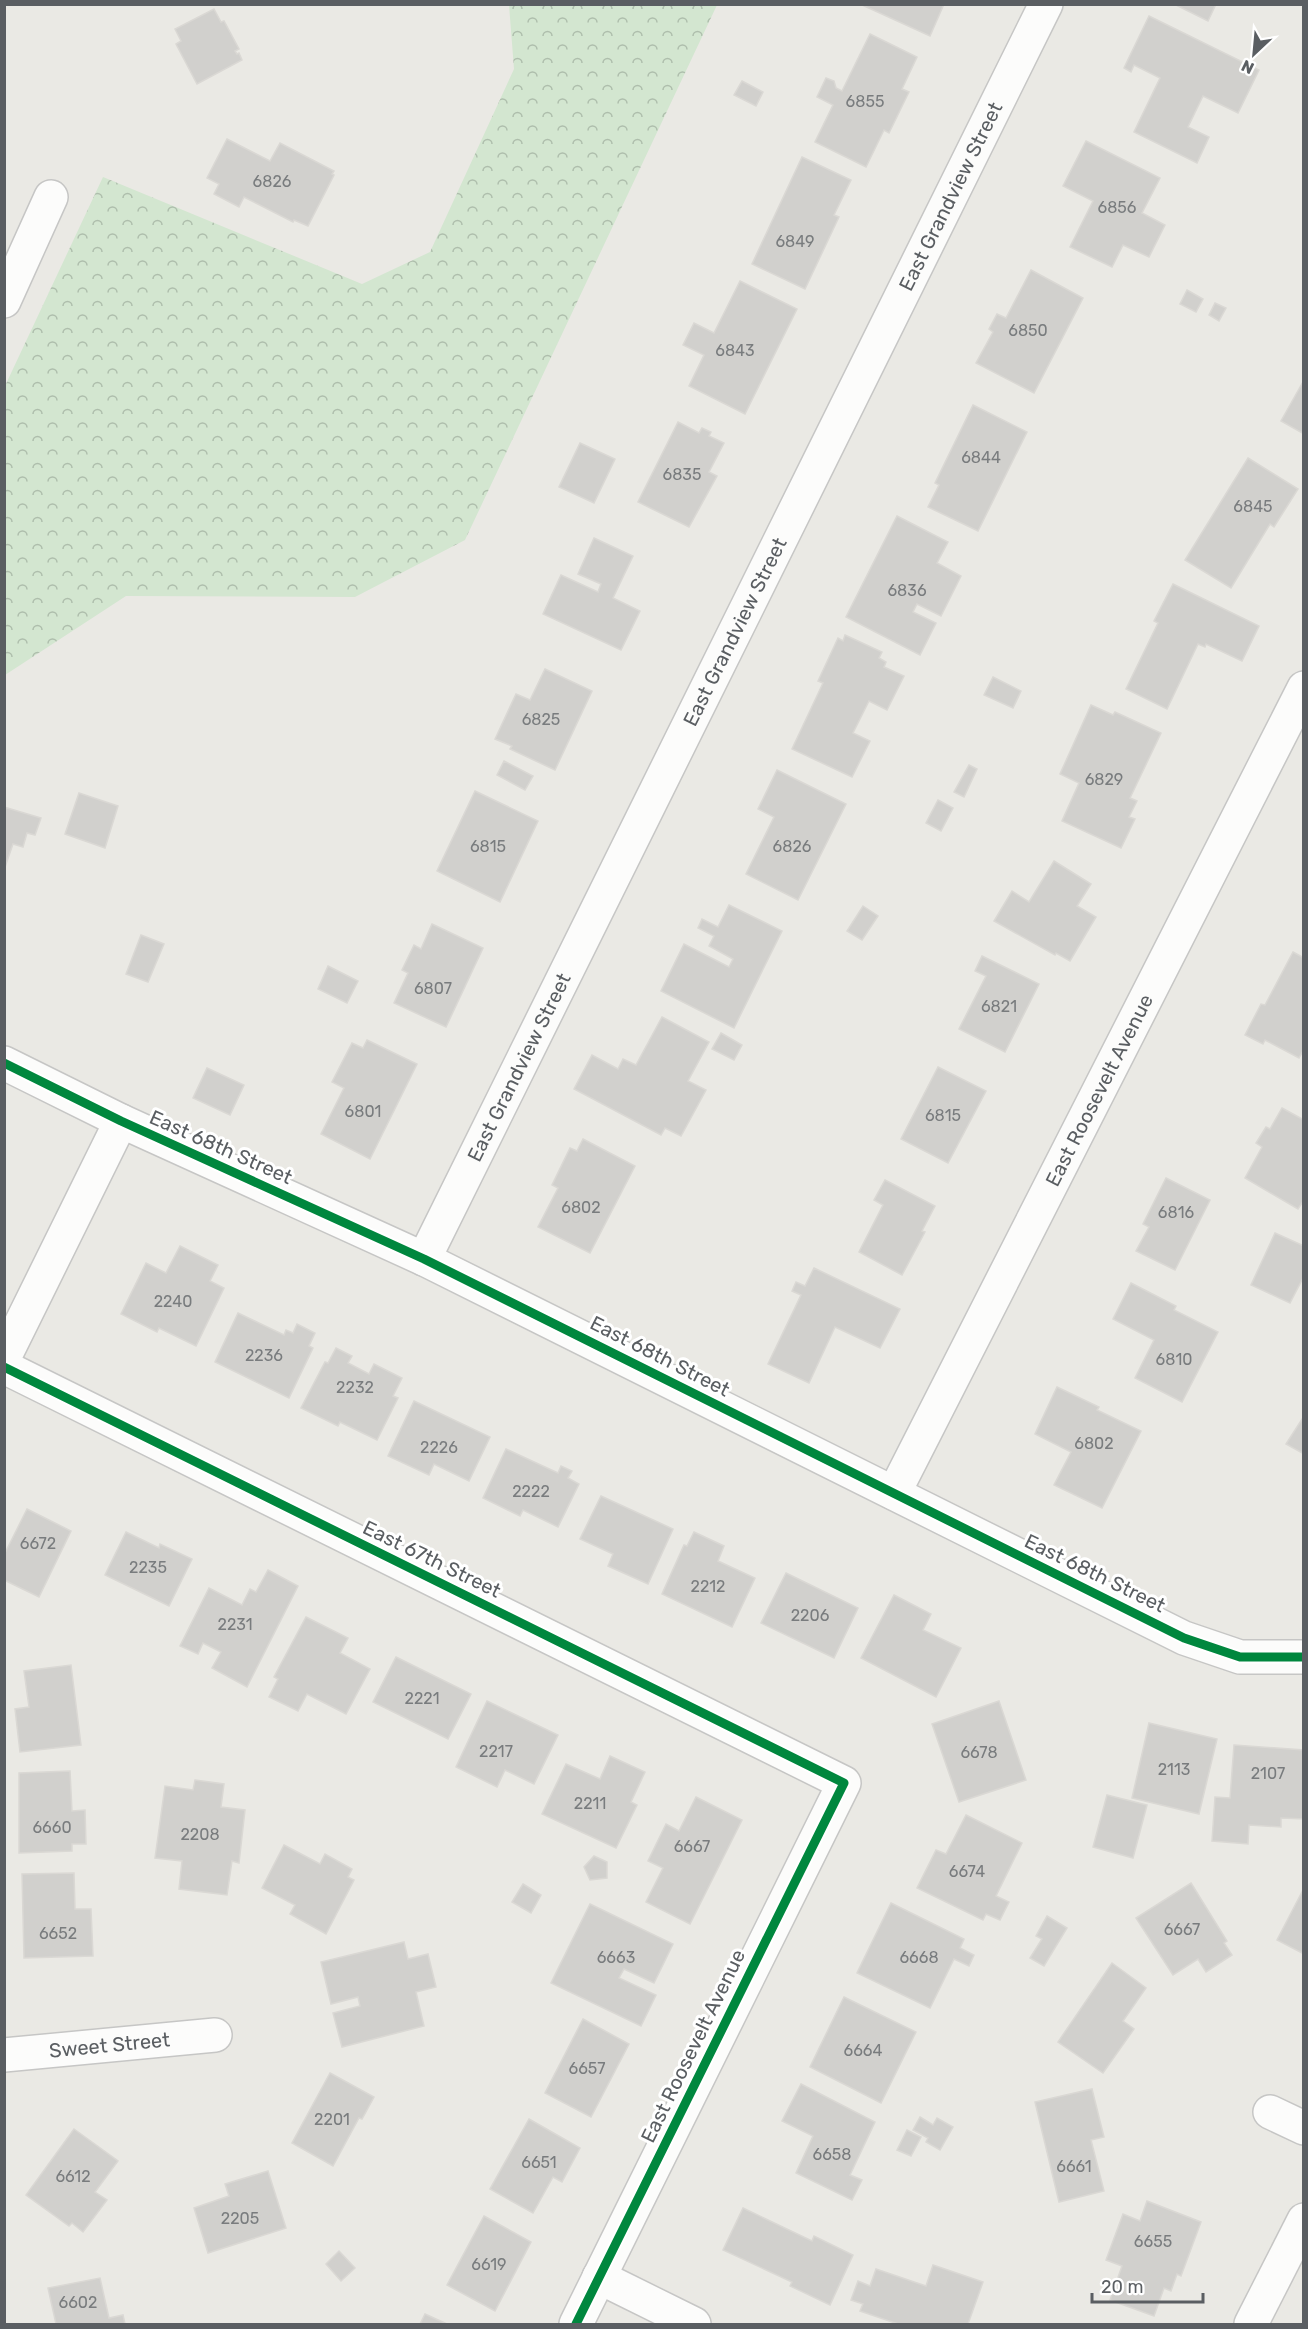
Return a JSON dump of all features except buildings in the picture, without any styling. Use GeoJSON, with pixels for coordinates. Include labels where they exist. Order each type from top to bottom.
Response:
{"type":"FeatureCollection","features":[{"type":"Feature","properties":{"kind":"street","name":"East Grandview Street"},"geometry":{"type":"LineString","coordinates":[[424,1258],[1046,4]]}},
{"type":"Feature","properties":{"kind":"street"},"geometry":{"type":"LineString","coordinates":[[4,301],[51,197]]}},
{"type":"Feature","properties":{"kind":"street","name":"East Roosevelt Avenue"},"geometry":{"type":"LineString","coordinates":[[894,1493],[1304,688]]}},
{"type":"Feature","properties":{"kind":"street","name":"East 68th Street"},"geometry":{"type":"LineString","coordinates":[[4,1063],[121,1121],[424,1258],[1184,1638],[1240,1657],[1304,1657]]}},
{"type":"Feature","properties":{"kind":"street"},"geometry":{"type":"LineString","coordinates":[[4,1358],[121,1121]]}},
{"type":"Feature","properties":{"kind":"street","name":"East 67th Street"},"geometry":{"type":"LineString","coordinates":[[4,1367],[844,1783]]}},
{"type":"Feature","properties":{"kind":"street","name":"East Roosevelt Avenue"},"geometry":{"type":"LineString","coordinates":[[576,2325],[844,1783]]}},
{"type":"Feature","properties":{"kind":"street","name":"Sweet Street"},"geometry":{"type":"LineString","coordinates":[[4,2055],[215,2035]]}},
{"type":"Feature","properties":{"kind":"street"},"geometry":{"type":"LineString","coordinates":[[1270,2112],[1304,2128]]}},
{"type":"Feature","properties":{"kind":"street"},"geometry":{"type":"LineString","coordinates":[[1251,2325],[1304,2220]]}},
{"type":"Feature","properties":{"kind":"street"},"geometry":{"type":"LineString","coordinates":[[599,2277],[694,2325]]}},
{"type":"Feature","properties":{"kind":"green space"},"geometry":{"type":"Polygon","coordinates":[[[509,5],[717,5],[465,540],[355,597],[126,596],[5,675],[5,386],[103,177],[362,284],[430,252],[514,69],[509,5]]]}},
{"type":"Feature","properties":{"kind":"cycle path"},"geometry":{"type":"LineString","coordinates":[[4,1063],[121,1121],[424,1259],[1184,1638],[1240,1657],[1304,1657]]}},
{"type":"Feature","properties":{"kind":"cycle path"},"geometry":{"type":"LineString","coordinates":[[4,1367],[844,1783],[576,2324]]}}]}
